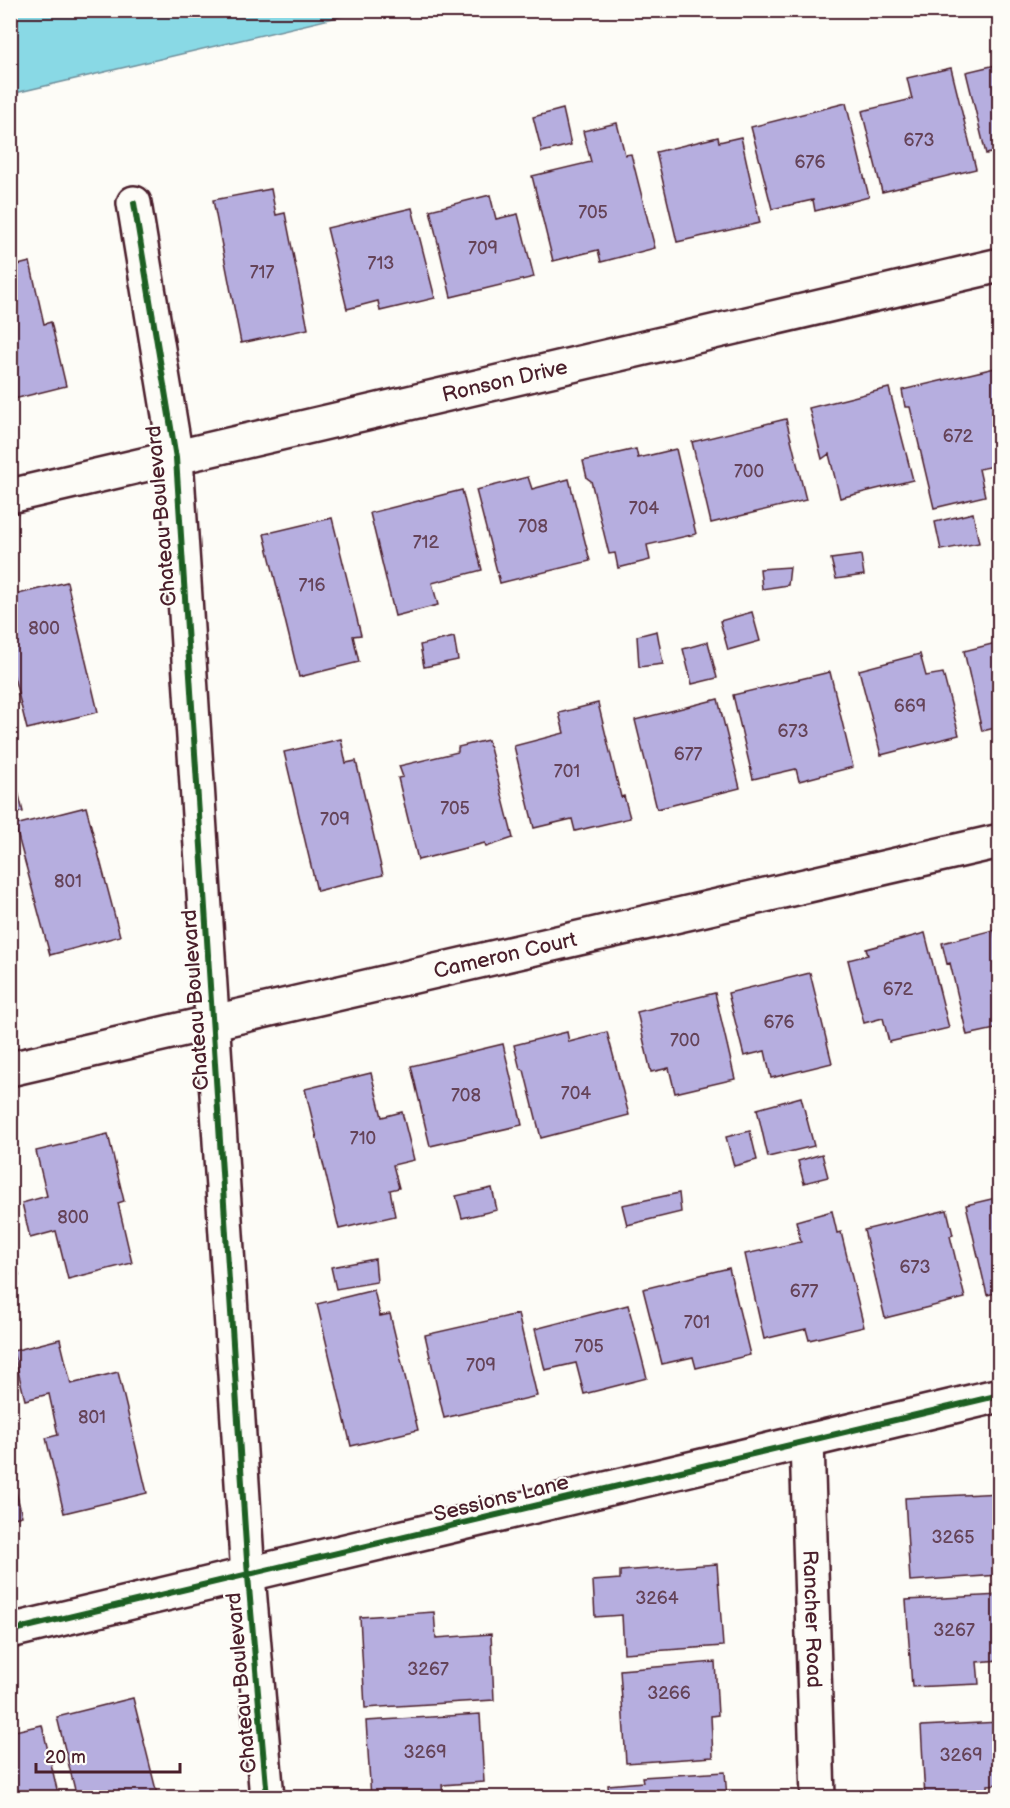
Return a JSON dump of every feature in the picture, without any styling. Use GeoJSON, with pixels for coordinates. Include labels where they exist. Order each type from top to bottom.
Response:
{"type":"FeatureCollection","features":[{"type":"Feature","properties":{"kind":"street","name":"Chateau Boulevard"},"geometry":{"type":"LineString","coordinates":[[134,203],[176,458],[249,1576],[267,1797]]}},
{"type":"Feature","properties":{"kind":"street","name":"Ronson Drive"},"geometry":{"type":"LineString","coordinates":[[10,496],[999,265]]}},
{"type":"Feature","properties":{"kind":"street","name":"Cameron Court"},"geometry":{"type":"LineString","coordinates":[[10,1069],[999,841]]}},
{"type":"Feature","properties":{"kind":"street","name":"Sessions Lane"},"geometry":{"type":"LineString","coordinates":[[10,1631],[249,1576],[999,1395]]}},
{"type":"Feature","properties":{"kind":"street","name":"Rancher Road"},"geometry":{"type":"LineString","coordinates":[[807,1441],[818,1797]]}},
{"type":"Feature","properties":{"kind":"water"},"geometry":{"type":"Polygon","coordinates":[[[11,10],[364,10],[364,11],[11,94],[11,10]]]}},
{"type":"Feature","properties":{"kind":"building"},"geometry":{"type":"Polygon","coordinates":[[[1000,64],[1000,151],[986,154],[966,72],[1000,64]]]}},
{"type":"Feature","properties":{"kind":"building"},"geometry":{"type":"Polygon","coordinates":[[[951,68],[976,169],[882,192],[862,111],[912,99],[907,78],[951,68]]]}},
{"type":"Feature","properties":{"kind":"building"},"geometry":{"type":"Polygon","coordinates":[[[846,103],[869,197],[815,211],[813,200],[772,209],[751,127],[846,103]]]}},
{"type":"Feature","properties":{"kind":"building"},"geometry":{"type":"Polygon","coordinates":[[[563,109],[571,145],[542,152],[533,117],[563,109]]]}},
{"type":"Feature","properties":{"kind":"building"},"geometry":{"type":"Polygon","coordinates":[[[617,123],[625,155],[631,154],[655,248],[601,262],[598,250],[553,261],[532,176],[591,162],[583,131],[617,123]]]}},
{"type":"Feature","properties":{"kind":"building"},"geometry":{"type":"Polygon","coordinates":[[[718,137],[719,142],[741,137],[760,223],[677,242],[656,152],[718,137]]]}},
{"type":"Feature","properties":{"kind":"building"},"geometry":{"type":"Polygon","coordinates":[[[271,189],[276,215],[285,213],[308,329],[241,343],[213,200],[271,189]]]}},
{"type":"Feature","properties":{"kind":"building"},"geometry":{"type":"Polygon","coordinates":[[[490,195],[496,219],[518,214],[534,277],[451,297],[430,210],[490,195]]]}},
{"type":"Feature","properties":{"kind":"building"},"geometry":{"type":"Polygon","coordinates":[[[412,208],[435,298],[380,311],[378,301],[347,309],[327,228],[412,208]]]}},
{"type":"Feature","properties":{"kind":"building"},"geometry":{"type":"Polygon","coordinates":[[[30,262],[44,324],[51,322],[66,386],[10,400],[10,267],[30,262]]]}},
{"type":"Feature","properties":{"kind":"building"},"geometry":{"type":"Polygon","coordinates":[[[995,368],[1000,389],[1000,465],[979,469],[985,496],[934,508],[910,407],[905,407],[902,390],[995,368]]]}},
{"type":"Feature","properties":{"kind":"building"},"geometry":{"type":"Polygon","coordinates":[[[889,388],[913,480],[840,498],[829,454],[822,459],[809,408],[889,388]]]}},
{"type":"Feature","properties":{"kind":"building"},"geometry":{"type":"Polygon","coordinates":[[[786,419],[806,500],[711,523],[692,442],[786,419]]]}},
{"type":"Feature","properties":{"kind":"building"},"geometry":{"type":"Polygon","coordinates":[[[636,449],[638,458],[676,449],[696,534],[647,545],[650,560],[618,568],[615,553],[609,554],[591,481],[587,478],[583,461],[636,449]]]}},
{"type":"Feature","properties":{"kind":"building"},"geometry":{"type":"Polygon","coordinates":[[[528,477],[532,489],[569,479],[590,561],[500,583],[476,490],[528,477]]]}},
{"type":"Feature","properties":{"kind":"building"},"geometry":{"type":"Polygon","coordinates":[[[462,490],[482,570],[432,583],[438,605],[395,616],[370,513],[462,490]]]}},
{"type":"Feature","properties":{"kind":"building"},"geometry":{"type":"Polygon","coordinates":[[[973,513],[979,543],[941,550],[935,522],[973,513]]]}},
{"type":"Feature","properties":{"kind":"building"},"geometry":{"type":"Polygon","coordinates":[[[332,518],[361,635],[353,636],[359,662],[299,677],[264,534],[332,518]]]}},
{"type":"Feature","properties":{"kind":"building"},"geometry":{"type":"Polygon","coordinates":[[[861,555],[864,575],[836,579],[831,559],[861,555]]]}},
{"type":"Feature","properties":{"kind":"building"},"geometry":{"type":"Polygon","coordinates":[[[790,567],[788,585],[762,589],[760,569],[790,567]]]}},
{"type":"Feature","properties":{"kind":"building"},"geometry":{"type":"Polygon","coordinates":[[[67,582],[98,712],[27,729],[10,661],[10,596],[67,582]]]}},
{"type":"Feature","properties":{"kind":"building"},"geometry":{"type":"Polygon","coordinates":[[[752,612],[760,641],[728,650],[720,621],[752,612]]]}},
{"type":"Feature","properties":{"kind":"building"},"geometry":{"type":"Polygon","coordinates":[[[657,631],[663,664],[639,667],[637,636],[657,631]]]}},
{"type":"Feature","properties":{"kind":"building"},"geometry":{"type":"Polygon","coordinates":[[[454,637],[458,660],[424,667],[420,645],[454,637]]]}},
{"type":"Feature","properties":{"kind":"building"},"geometry":{"type":"Polygon","coordinates":[[[708,642],[717,678],[692,684],[683,649],[708,642]]]}},
{"type":"Feature","properties":{"kind":"building"},"geometry":{"type":"Polygon","coordinates":[[[1000,642],[1000,727],[982,731],[964,651],[1000,642]]]}},
{"type":"Feature","properties":{"kind":"building"},"geometry":{"type":"Polygon","coordinates":[[[920,654],[926,676],[943,673],[959,735],[881,755],[859,670],[920,654]]]}},
{"type":"Feature","properties":{"kind":"building"},"geometry":{"type":"Polygon","coordinates":[[[830,672],[853,767],[799,781],[796,769],[753,779],[733,695],[830,672]]]}},
{"type":"Feature","properties":{"kind":"building"},"geometry":{"type":"Polygon","coordinates":[[[718,699],[740,788],[657,809],[635,720],[718,699]]]}},
{"type":"Feature","properties":{"kind":"building"},"geometry":{"type":"Polygon","coordinates":[[[598,703],[621,797],[624,796],[630,818],[575,831],[572,819],[534,828],[514,746],[564,733],[559,713],[598,703]]]}},
{"type":"Feature","properties":{"kind":"building"},"geometry":{"type":"Polygon","coordinates":[[[341,739],[346,763],[356,761],[383,875],[317,891],[284,752],[341,739]]]}},
{"type":"Feature","properties":{"kind":"building"},"geometry":{"type":"Polygon","coordinates":[[[488,740],[513,838],[486,847],[485,843],[418,860],[398,778],[403,777],[399,766],[458,752],[458,747],[488,740]]]}},
{"type":"Feature","properties":{"kind":"building"},"geometry":{"type":"Polygon","coordinates":[[[17,787],[23,812],[10,814],[10,789],[17,787]]]}},
{"type":"Feature","properties":{"kind":"building"},"geometry":{"type":"Polygon","coordinates":[[[86,807],[120,936],[50,955],[15,825],[86,807]]]}},
{"type":"Feature","properties":{"kind":"building"},"geometry":{"type":"Polygon","coordinates":[[[994,930],[996,940],[1000,940],[1000,1028],[967,1035],[950,963],[947,964],[942,943],[994,930]]]}},
{"type":"Feature","properties":{"kind":"building"},"geometry":{"type":"Polygon","coordinates":[[[925,933],[949,1028],[889,1042],[883,1018],[864,1023],[848,960],[868,955],[866,949],[925,933]]]}},
{"type":"Feature","properties":{"kind":"building"},"geometry":{"type":"Polygon","coordinates":[[[810,973],[832,1063],[771,1078],[765,1051],[744,1056],[728,993],[810,973]]]}},
{"type":"Feature","properties":{"kind":"building"},"geometry":{"type":"Polygon","coordinates":[[[715,993],[735,1079],[675,1093],[669,1068],[651,1072],[637,1012],[715,993]]]}},
{"type":"Feature","properties":{"kind":"building"},"geometry":{"type":"Polygon","coordinates":[[[567,1032],[569,1042],[607,1032],[629,1115],[541,1138],[524,1070],[520,1069],[514,1045],[567,1032]]]}},
{"type":"Feature","properties":{"kind":"building"},"geometry":{"type":"Polygon","coordinates":[[[503,1044],[522,1125],[430,1146],[411,1066],[503,1044]]]}},
{"type":"Feature","properties":{"kind":"building"},"geometry":{"type":"Polygon","coordinates":[[[371,1073],[382,1117],[402,1112],[414,1160],[393,1165],[399,1188],[390,1190],[395,1216],[339,1229],[305,1089],[371,1073]]]}},
{"type":"Feature","properties":{"kind":"building"},"geometry":{"type":"Polygon","coordinates":[[[801,1097],[814,1146],[768,1157],[757,1109],[801,1097]]]}},
{"type":"Feature","properties":{"kind":"building"},"geometry":{"type":"Polygon","coordinates":[[[750,1131],[757,1160],[734,1166],[726,1137],[750,1131]]]}},
{"type":"Feature","properties":{"kind":"building"},"geometry":{"type":"Polygon","coordinates":[[[108,1134],[124,1201],[118,1203],[132,1263],[68,1279],[56,1231],[30,1238],[22,1203],[47,1196],[36,1151],[108,1134]]]}},
{"type":"Feature","properties":{"kind":"building"},"geometry":{"type":"Polygon","coordinates":[[[822,1154],[828,1177],[804,1183],[798,1161],[822,1154]]]}},
{"type":"Feature","properties":{"kind":"building"},"geometry":{"type":"Polygon","coordinates":[[[492,1188],[497,1210],[462,1218],[456,1196],[492,1188]]]}},
{"type":"Feature","properties":{"kind":"building"},"geometry":{"type":"Polygon","coordinates":[[[679,1193],[681,1212],[627,1225],[622,1205],[679,1193]]]}},
{"type":"Feature","properties":{"kind":"building"},"geometry":{"type":"Polygon","coordinates":[[[1000,1197],[1000,1292],[987,1295],[966,1205],[1000,1197]]]}},
{"type":"Feature","properties":{"kind":"building"},"geometry":{"type":"Polygon","coordinates":[[[947,1210],[953,1235],[950,1236],[965,1298],[885,1318],[864,1230],[947,1210]]]}},
{"type":"Feature","properties":{"kind":"building"},"geometry":{"type":"Polygon","coordinates":[[[832,1211],[837,1233],[841,1232],[864,1327],[809,1340],[806,1329],[764,1339],[745,1254],[801,1242],[796,1221],[832,1211]]]}},
{"type":"Feature","properties":{"kind":"building"},"geometry":{"type":"Polygon","coordinates":[[[10,1238],[19,1275],[10,1277],[10,1238]]]}},
{"type":"Feature","properties":{"kind":"building"},"geometry":{"type":"Polygon","coordinates":[[[375,1259],[377,1282],[336,1289],[331,1267],[375,1259]]]}},
{"type":"Feature","properties":{"kind":"building"},"geometry":{"type":"Polygon","coordinates":[[[729,1268],[750,1355],[696,1368],[693,1357],[662,1364],[643,1289],[729,1268]]]}},
{"type":"Feature","properties":{"kind":"building"},"geometry":{"type":"Polygon","coordinates":[[[374,1290],[380,1316],[390,1314],[418,1430],[351,1446],[317,1304],[374,1290]]]}},
{"type":"Feature","properties":{"kind":"building"},"geometry":{"type":"Polygon","coordinates":[[[628,1305],[647,1378],[584,1394],[576,1363],[545,1370],[535,1329],[628,1305]]]}},
{"type":"Feature","properties":{"kind":"building"},"geometry":{"type":"Polygon","coordinates":[[[518,1314],[537,1396],[444,1418],[425,1335],[518,1314]]]}},
{"type":"Feature","properties":{"kind":"building"},"geometry":{"type":"Polygon","coordinates":[[[60,1339],[71,1384],[118,1372],[147,1493],[64,1513],[46,1438],[58,1435],[49,1394],[25,1400],[13,1351],[60,1339]]]}},
{"type":"Feature","properties":{"kind":"building"},"geometry":{"type":"Polygon","coordinates":[[[10,1467],[22,1516],[10,1519],[10,1467]]]}},
{"type":"Feature","properties":{"kind":"building"},"geometry":{"type":"Polygon","coordinates":[[[1000,1493],[1000,1575],[910,1581],[905,1498],[1000,1493]]]}},
{"type":"Feature","properties":{"kind":"building"},"geometry":{"type":"Polygon","coordinates":[[[717,1564],[723,1646],[624,1653],[622,1615],[595,1617],[593,1581],[620,1579],[620,1571],[717,1564]]]}},
{"type":"Feature","properties":{"kind":"building"},"geometry":{"type":"Polygon","coordinates":[[[1000,1595],[1000,1660],[977,1662],[979,1684],[912,1687],[906,1600],[1000,1595]]]}},
{"type":"Feature","properties":{"kind":"building"},"geometry":{"type":"Polygon","coordinates":[[[434,1612],[436,1638],[491,1634],[494,1700],[365,1708],[360,1617],[434,1612]]]}},
{"type":"Feature","properties":{"kind":"building"},"geometry":{"type":"Polygon","coordinates":[[[715,1662],[718,1715],[711,1716],[713,1757],[626,1763],[620,1670],[715,1662]]]}},
{"type":"Feature","properties":{"kind":"building"},"geometry":{"type":"Polygon","coordinates":[[[133,1698],[158,1798],[77,1798],[57,1717],[133,1698]]]}},
{"type":"Feature","properties":{"kind":"building"},"geometry":{"type":"Polygon","coordinates":[[[480,1714],[484,1782],[442,1785],[443,1798],[371,1798],[366,1721],[480,1714]]]}},
{"type":"Feature","properties":{"kind":"building"},"geometry":{"type":"Polygon","coordinates":[[[1000,1722],[1000,1784],[988,1785],[988,1798],[925,1798],[921,1726],[1000,1722]]]}},
{"type":"Feature","properties":{"kind":"building"},"geometry":{"type":"Polygon","coordinates":[[[42,1725],[59,1798],[10,1798],[10,1732],[42,1725]]]}},
{"type":"Feature","properties":{"kind":"building"},"geometry":{"type":"Polygon","coordinates":[[[725,1772],[727,1798],[609,1798],[608,1785],[643,1782],[642,1777],[725,1772]]]}},
{"type":"Feature","properties":{"kind":"cycle path"},"geometry":{"type":"LineString","coordinates":[[134,203],[176,458],[248,1576],[267,1798]]}},
{"type":"Feature","properties":{"kind":"cycle path"},"geometry":{"type":"LineString","coordinates":[[10,1631],[1000,1395]]}}]}
